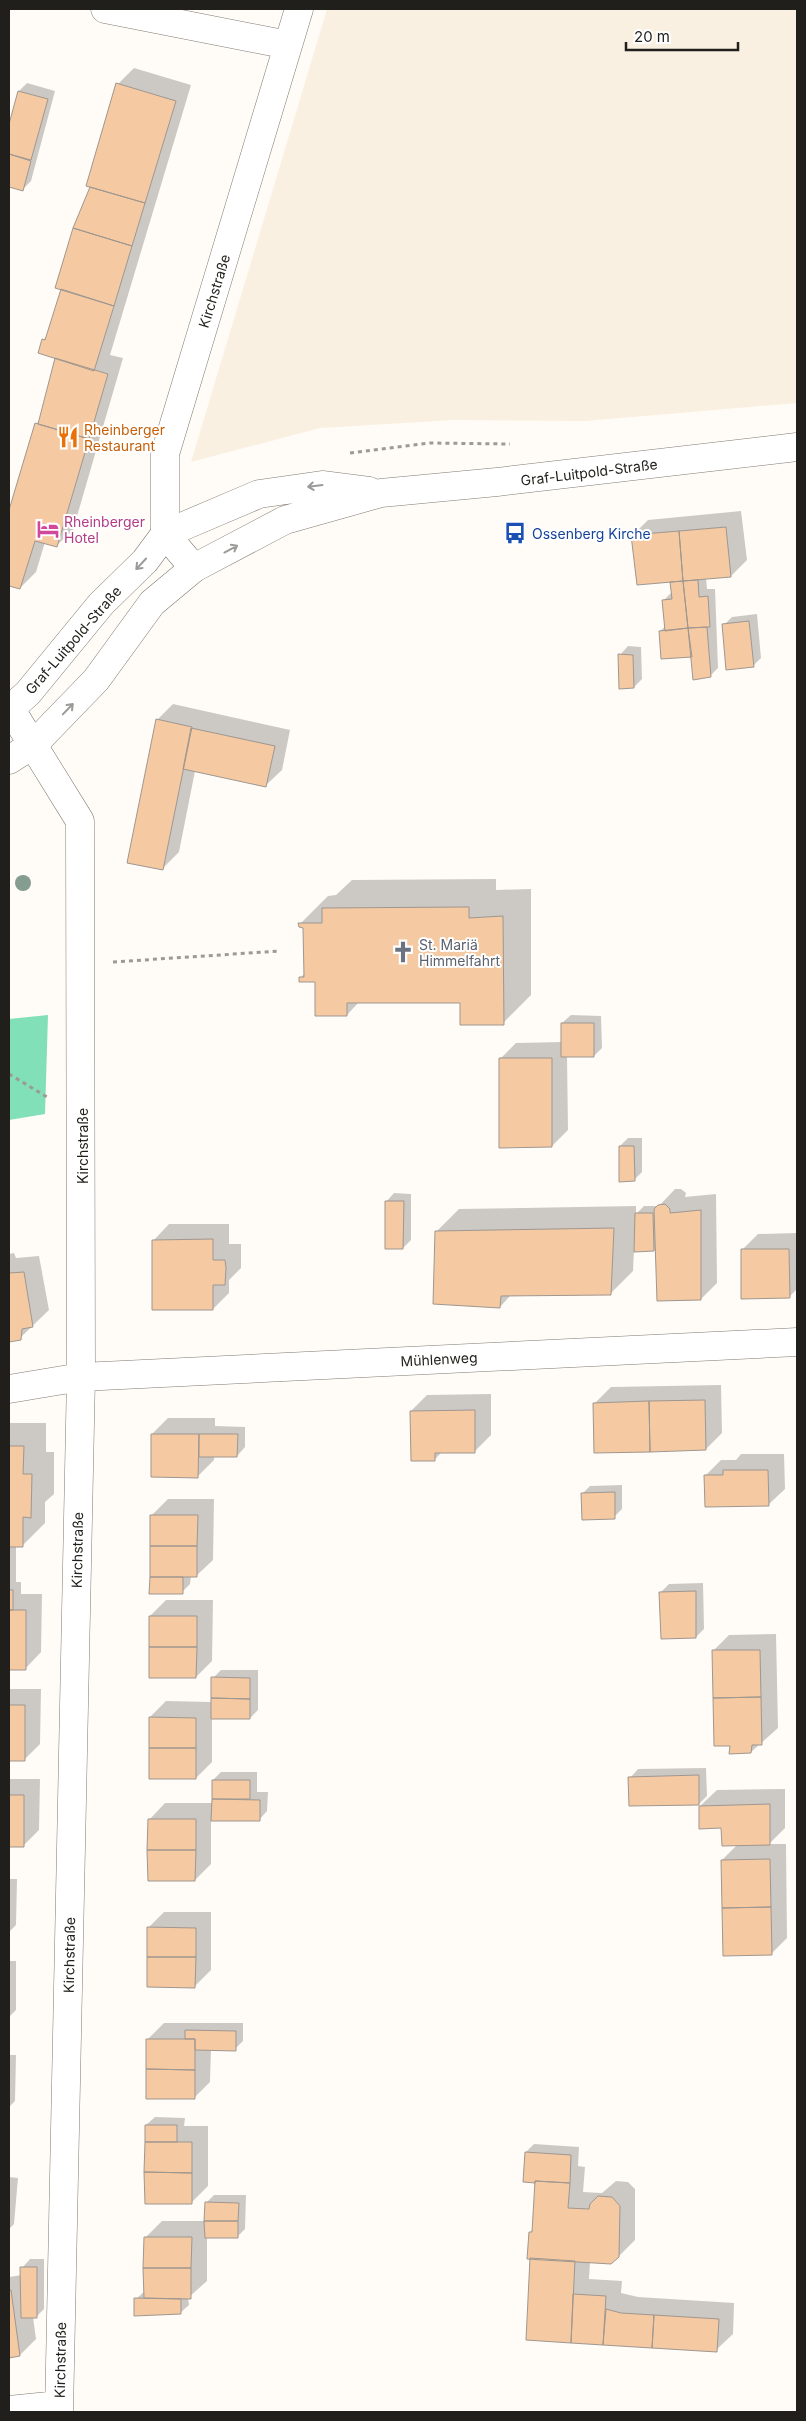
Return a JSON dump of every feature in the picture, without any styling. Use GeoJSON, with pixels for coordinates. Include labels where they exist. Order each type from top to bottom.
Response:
{"type":"FeatureCollection","features":[{"type":"Feature","properties":{"kind":"street"},"geometry":{"type":"LineString","coordinates":[[105,9],[288,45]]}},
{"type":"Feature","properties":{"kind":"street","name":"Kirchstraße"},"geometry":{"type":"LineString","coordinates":[[165,534],[165,454],[299,9]]}},
{"type":"Feature","properties":{"kind":"street","name":"Graf-Luitpold-Straße"},"geometry":{"type":"LineString","coordinates":[[9,760],[34,744],[96,680],[152,604],[194,568],[285,520],[381,493],[497,482],[797,448]]}},
{"type":"Feature","properties":{"kind":"street","name":"Graf-Luitpold-Straße"},"geometry":{"type":"LineString","coordinates":[[10,709],[28,693],[101,604],[144,561],[165,534],[259,494],[322,485],[381,493]]}},
{"type":"Feature","properties":{"kind":"street"},"geometry":{"type":"LineString","coordinates":[[165,534],[194,568]]}},
{"type":"Feature","properties":{"kind":"street","name":"Kirchstraße"},"geometry":{"type":"LineString","coordinates":[[10,709],[34,744],[80,822],[81,1377],[59,2408]]}},
{"type":"Feature","properties":{"kind":"street","name":"Mühlenweg"},"geometry":{"type":"LineString","coordinates":[[9,1390],[81,1377],[797,1342]]}},
{"type":"Feature","properties":{"kind":"street"},"geometry":{"type":"LineString","coordinates":[[9,2410],[59,2408]]}},
{"type":"Feature","properties":{"kind":"path"},"geometry":{"type":"LineString","coordinates":[[80,964],[280,951]]}},
{"type":"Feature","properties":{"kind":"shaded area"},"geometry":{"type":"Polygon","coordinates":[[[327,9],[797,9],[797,403],[586,421],[454,420],[320,428],[191,462],[327,9]]]}},
{"type":"Feature","properties":{"kind":"green space"},"geometry":{"type":"Polygon","coordinates":[[[48,1015],[45,1114],[9,1120],[9,1019],[48,1015]]]}},
{"type":"Feature","properties":{"kind":"building"},"geometry":{"type":"Polygon","coordinates":[[[116,83],[176,101],[145,203],[86,186],[116,83]]]}},
{"type":"Feature","properties":{"kind":"building"},"geometry":{"type":"Polygon","coordinates":[[[18,91],[48,99],[31,160],[9,154],[9,124],[18,91]]]}},
{"type":"Feature","properties":{"kind":"building"},"geometry":{"type":"Polygon","coordinates":[[[9,154],[31,161],[23,191],[9,187],[9,154]]]}},
{"type":"Feature","properties":{"kind":"building"},"geometry":{"type":"Polygon","coordinates":[[[90,187],[145,203],[132,246],[73,228],[90,187]]]}},
{"type":"Feature","properties":{"kind":"building"},"geometry":{"type":"Polygon","coordinates":[[[73,228],[132,246],[114,306],[55,288],[73,228]]]}},
{"type":"Feature","properties":{"kind":"building"},"geometry":{"type":"Polygon","coordinates":[[[61,289],[114,306],[94,371],[38,353],[42,339],[45,340],[61,289]]]}},
{"type":"Feature","properties":{"kind":"building"},"geometry":{"type":"Polygon","coordinates":[[[55,358],[108,374],[89,439],[38,424],[55,358]]]}},
{"type":"Feature","properties":{"kind":"building"},"geometry":{"type":"Polygon","coordinates":[[[35,423],[89,439],[57,547],[35,541],[20,589],[9,586],[9,510],[35,423]]]}},
{"type":"Feature","properties":{"kind":"building"},"geometry":{"type":"Polygon","coordinates":[[[726,527],[731,577],[683,581],[679,531],[726,527]]]}},
{"type":"Feature","properties":{"kind":"building"},"geometry":{"type":"Polygon","coordinates":[[[679,531],[683,581],[637,585],[631,535],[679,531]]]}},
{"type":"Feature","properties":{"kind":"building"},"geometry":{"type":"Polygon","coordinates":[[[698,580],[699,597],[708,596],[710,627],[688,628],[683,581],[698,580]]]}},
{"type":"Feature","properties":{"kind":"building"},"geometry":{"type":"Polygon","coordinates":[[[683,581],[688,628],[665,631],[662,600],[672,599],[670,582],[683,581]]]}},
{"type":"Feature","properties":{"kind":"building"},"geometry":{"type":"Polygon","coordinates":[[[749,621],[754,667],[726,670],[722,624],[749,621]]]}},
{"type":"Feature","properties":{"kind":"building"},"geometry":{"type":"Polygon","coordinates":[[[707,627],[711,677],[693,680],[688,628],[707,627]]]}},
{"type":"Feature","properties":{"kind":"building"},"geometry":{"type":"Polygon","coordinates":[[[688,628],[692,657],[661,659],[659,631],[688,628]]]}},
{"type":"Feature","properties":{"kind":"building"},"geometry":{"type":"Polygon","coordinates":[[[618,654],[633,655],[634,688],[619,689],[618,654]]]}},
{"type":"Feature","properties":{"kind":"building"},"geometry":{"type":"Polygon","coordinates":[[[156,719],[192,727],[163,870],[127,863],[156,719]]]}},
{"type":"Feature","properties":{"kind":"building"},"geometry":{"type":"Polygon","coordinates":[[[191,728],[275,746],[266,787],[183,769],[191,728]]]}},
{"type":"Feature","properties":{"kind":"building","name":"St. Mariä Himmelfahrt"},"geometry":{"type":"Polygon","coordinates":[[[469,907],[469,918],[503,916],[504,1025],[460,1025],[460,1003],[347,1003],[347,1016],[315,1016],[315,982],[299,982],[299,977],[304,977],[303,928],[299,927],[298,923],[322,923],[322,908],[469,907]]]}},
{"type":"Feature","properties":{"kind":"building"},"geometry":{"type":"Polygon","coordinates":[[[561,1023],[594,1023],[594,1057],[561,1057],[561,1023]]]}},
{"type":"Feature","properties":{"kind":"building"},"geometry":{"type":"Polygon","coordinates":[[[499,1058],[552,1058],[552,1147],[499,1148],[499,1058]]]}},
{"type":"Feature","properties":{"kind":"building"},"geometry":{"type":"Polygon","coordinates":[[[619,1146],[634,1146],[635,1181],[619,1182],[619,1146]]]}},
{"type":"Feature","properties":{"kind":"building"},"geometry":{"type":"Polygon","coordinates":[[[385,1201],[404,1201],[403,1249],[385,1249],[385,1201]]]}},
{"type":"Feature","properties":{"kind":"building"},"geometry":{"type":"Polygon","coordinates":[[[665,1204],[670,1209],[670,1213],[701,1210],[701,1300],[657,1301],[654,1209],[658,1205],[665,1204]]]}},
{"type":"Feature","properties":{"kind":"building"},"geometry":{"type":"Polygon","coordinates":[[[635,1213],[653,1213],[654,1251],[634,1252],[635,1213]]]}},
{"type":"Feature","properties":{"kind":"building"},"geometry":{"type":"Polygon","coordinates":[[[614,1228],[611,1295],[501,1296],[500,1308],[433,1304],[435,1231],[614,1228]]]}},
{"type":"Feature","properties":{"kind":"building"},"geometry":{"type":"Polygon","coordinates":[[[213,1239],[213,1260],[225,1260],[226,1268],[225,1285],[213,1285],[213,1310],[152,1310],[152,1240],[213,1239]]]}},
{"type":"Feature","properties":{"kind":"building"},"geometry":{"type":"Polygon","coordinates":[[[741,1249],[789,1249],[790,1298],[741,1299],[741,1249]]]}},
{"type":"Feature","properties":{"kind":"building"},"geometry":{"type":"Polygon","coordinates":[[[24,1272],[33,1327],[22,1329],[21,1340],[9,1342],[9,1273],[24,1272]]]}},
{"type":"Feature","properties":{"kind":"building"},"geometry":{"type":"Polygon","coordinates":[[[705,1400],[706,1450],[650,1452],[649,1401],[705,1400]]]}},
{"type":"Feature","properties":{"kind":"building"},"geometry":{"type":"Polygon","coordinates":[[[649,1401],[650,1452],[594,1453],[593,1403],[649,1401]]]}},
{"type":"Feature","properties":{"kind":"building"},"geometry":{"type":"Polygon","coordinates":[[[475,1410],[475,1453],[435,1453],[435,1461],[411,1461],[410,1411],[475,1410]]]}},
{"type":"Feature","properties":{"kind":"building"},"geometry":{"type":"Polygon","coordinates":[[[151,1434],[199,1434],[198,1478],[151,1477],[151,1434]]]}},
{"type":"Feature","properties":{"kind":"building"},"geometry":{"type":"Polygon","coordinates":[[[199,1434],[238,1434],[237,1457],[199,1457],[199,1434]]]}},
{"type":"Feature","properties":{"kind":"building"},"geometry":{"type":"Polygon","coordinates":[[[9,1446],[24,1446],[23,1474],[32,1474],[31,1518],[23,1517],[23,1547],[9,1547],[9,1446]]]}},
{"type":"Feature","properties":{"kind":"building"},"geometry":{"type":"Polygon","coordinates":[[[723,1470],[768,1470],[769,1506],[705,1507],[704,1475],[723,1475],[723,1470]]]}},
{"type":"Feature","properties":{"kind":"building"},"geometry":{"type":"Polygon","coordinates":[[[615,1492],[615,1519],[582,1520],[581,1493],[615,1492]]]}},
{"type":"Feature","properties":{"kind":"building"},"geometry":{"type":"Polygon","coordinates":[[[150,1515],[198,1515],[197,1546],[150,1546],[150,1515]]]}},
{"type":"Feature","properties":{"kind":"building"},"geometry":{"type":"Polygon","coordinates":[[[150,1546],[197,1546],[197,1577],[150,1577],[150,1546]]]}},
{"type":"Feature","properties":{"kind":"building"},"geometry":{"type":"Polygon","coordinates":[[[150,1577],[183,1577],[183,1594],[149,1594],[150,1577]]]}},
{"type":"Feature","properties":{"kind":"building"},"geometry":{"type":"Polygon","coordinates":[[[9,1590],[13,1590],[13,1610],[9,1610],[9,1590]]]}},
{"type":"Feature","properties":{"kind":"building"},"geometry":{"type":"Polygon","coordinates":[[[696,1591],[696,1638],[661,1639],[659,1592],[696,1591]]]}},
{"type":"Feature","properties":{"kind":"building"},"geometry":{"type":"Polygon","coordinates":[[[9,1610],[26,1610],[26,1670],[9,1670],[9,1610]]]}},
{"type":"Feature","properties":{"kind":"building"},"geometry":{"type":"Polygon","coordinates":[[[149,1616],[197,1616],[197,1647],[149,1647],[149,1616]]]}},
{"type":"Feature","properties":{"kind":"building"},"geometry":{"type":"Polygon","coordinates":[[[149,1647],[197,1647],[196,1678],[149,1678],[149,1647]]]}},
{"type":"Feature","properties":{"kind":"building"},"geometry":{"type":"Polygon","coordinates":[[[712,1650],[760,1650],[761,1697],[713,1698],[712,1650]]]}},
{"type":"Feature","properties":{"kind":"building"},"geometry":{"type":"Polygon","coordinates":[[[211,1677],[250,1678],[250,1699],[211,1698],[211,1677]]]}},
{"type":"Feature","properties":{"kind":"building"},"geometry":{"type":"Polygon","coordinates":[[[761,1697],[762,1745],[752,1745],[751,1753],[729,1754],[730,1746],[714,1746],[713,1698],[761,1697]]]}},
{"type":"Feature","properties":{"kind":"building"},"geometry":{"type":"Polygon","coordinates":[[[211,1698],[250,1699],[250,1719],[211,1719],[211,1698]]]}},
{"type":"Feature","properties":{"kind":"building"},"geometry":{"type":"Polygon","coordinates":[[[9,1705],[25,1705],[25,1761],[9,1761],[9,1705]]]}},
{"type":"Feature","properties":{"kind":"building"},"geometry":{"type":"Polygon","coordinates":[[[149,1717],[196,1718],[196,1748],[149,1748],[149,1717]]]}},
{"type":"Feature","properties":{"kind":"building"},"geometry":{"type":"Polygon","coordinates":[[[149,1748],[196,1748],[196,1779],[149,1779],[149,1748]]]}},
{"type":"Feature","properties":{"kind":"building"},"geometry":{"type":"Polygon","coordinates":[[[699,1775],[699,1805],[629,1806],[628,1777],[699,1775]]]}},
{"type":"Feature","properties":{"kind":"building"},"geometry":{"type":"Polygon","coordinates":[[[212,1780],[250,1780],[250,1799],[212,1799],[212,1780]]]}},
{"type":"Feature","properties":{"kind":"building"},"geometry":{"type":"Polygon","coordinates":[[[9,1795],[24,1795],[24,1847],[9,1847],[9,1795]]]}},
{"type":"Feature","properties":{"kind":"building"},"geometry":{"type":"Polygon","coordinates":[[[212,1799],[260,1800],[260,1821],[211,1821],[212,1799]]]}},
{"type":"Feature","properties":{"kind":"building"},"geometry":{"type":"Polygon","coordinates":[[[770,1804],[770,1845],[722,1846],[721,1828],[699,1829],[699,1806],[770,1804]]]}},
{"type":"Feature","properties":{"kind":"building"},"geometry":{"type":"Polygon","coordinates":[[[148,1819],[196,1819],[196,1850],[147,1850],[148,1819]]]}},
{"type":"Feature","properties":{"kind":"building"},"geometry":{"type":"Polygon","coordinates":[[[147,1850],[196,1850],[195,1881],[148,1881],[147,1850]]]}},
{"type":"Feature","properties":{"kind":"building"},"geometry":{"type":"Polygon","coordinates":[[[770,1859],[771,1907],[722,1908],[721,1860],[770,1859]]]}},
{"type":"Feature","properties":{"kind":"building"},"geometry":{"type":"Polygon","coordinates":[[[771,1907],[772,1955],[723,1956],[722,1908],[771,1907]]]}},
{"type":"Feature","properties":{"kind":"building"},"geometry":{"type":"Polygon","coordinates":[[[147,1927],[196,1928],[196,1957],[147,1957],[147,1927]]]}},
{"type":"Feature","properties":{"kind":"building"},"geometry":{"type":"Polygon","coordinates":[[[147,1957],[196,1957],[195,1988],[147,1987],[147,1957]]]}},
{"type":"Feature","properties":{"kind":"building"},"geometry":{"type":"Polygon","coordinates":[[[185,2030],[236,2031],[236,2051],[195,2050],[195,2039],[185,2039],[185,2030]]]}},
{"type":"Feature","properties":{"kind":"building"},"geometry":{"type":"Polygon","coordinates":[[[146,2039],[195,2039],[195,2070],[146,2069],[146,2039]]]}},
{"type":"Feature","properties":{"kind":"building"},"geometry":{"type":"Polygon","coordinates":[[[146,2069],[195,2070],[195,2099],[146,2099],[146,2069]]]}},
{"type":"Feature","properties":{"kind":"building"},"geometry":{"type":"Polygon","coordinates":[[[145,2125],[177,2125],[177,2142],[145,2142],[145,2125]]]}},
{"type":"Feature","properties":{"kind":"building"},"geometry":{"type":"Polygon","coordinates":[[[145,2142],[192,2142],[192,2173],[144,2172],[145,2142]]]}},
{"type":"Feature","properties":{"kind":"building"},"geometry":{"type":"Polygon","coordinates":[[[525,2152],[571,2155],[570,2183],[523,2182],[525,2152]]]}},
{"type":"Feature","properties":{"kind":"building"},"geometry":{"type":"Polygon","coordinates":[[[144,2172],[192,2173],[192,2204],[145,2204],[144,2172]]]}},
{"type":"Feature","properties":{"kind":"building"},"geometry":{"type":"Polygon","coordinates":[[[535,2181],[570,2183],[568,2208],[589,2209],[590,2204],[598,2196],[612,2197],[620,2206],[619,2257],[611,2264],[527,2259],[529,2232],[532,2232],[535,2181]]]}},
{"type":"Feature","properties":{"kind":"building"},"geometry":{"type":"Polygon","coordinates":[[[205,2202],[239,2203],[238,2221],[204,2221],[205,2202]]]}},
{"type":"Feature","properties":{"kind":"building"},"geometry":{"type":"Polygon","coordinates":[[[204,2221],[238,2221],[238,2238],[205,2238],[204,2221]]]}},
{"type":"Feature","properties":{"kind":"building"},"geometry":{"type":"Polygon","coordinates":[[[144,2237],[192,2237],[191,2268],[143,2268],[144,2237]]]}},
{"type":"Feature","properties":{"kind":"building"},"geometry":{"type":"Polygon","coordinates":[[[530,2258],[575,2261],[571,2343],[526,2340],[530,2258]]]}},
{"type":"Feature","properties":{"kind":"building"},"geometry":{"type":"Polygon","coordinates":[[[20,2267],[37,2267],[37,2318],[21,2318],[20,2267]]]}},
{"type":"Feature","properties":{"kind":"building"},"geometry":{"type":"Polygon","coordinates":[[[143,2268],[191,2268],[191,2299],[144,2298],[143,2268]]]}},
{"type":"Feature","properties":{"kind":"building"},"geometry":{"type":"Polygon","coordinates":[[[9,2290],[11,2290],[20,2356],[9,2358],[9,2290]]]}},
{"type":"Feature","properties":{"kind":"building"},"geometry":{"type":"Polygon","coordinates":[[[573,2294],[606,2296],[603,2345],[571,2343],[573,2294]]]}},
{"type":"Feature","properties":{"kind":"building"},"geometry":{"type":"Polygon","coordinates":[[[134,2298],[181,2299],[181,2314],[134,2316],[134,2298]]]}},
{"type":"Feature","properties":{"kind":"building"},"geometry":{"type":"Polygon","coordinates":[[[606,2309],[621,2313],[654,2315],[652,2348],[603,2345],[606,2309]]]}},
{"type":"Feature","properties":{"kind":"building"},"geometry":{"type":"Polygon","coordinates":[[[654,2315],[719,2319],[717,2352],[652,2348],[654,2315]]]}},
{"type":"Feature","properties":{"kind":"place","name":"Rheinberger Restaurant"},"geometry":{"type":"Point","coordinates":[68,437]}},
{"type":"Feature","properties":{"kind":"place","name":"Rheinberger Hotel"},"geometry":{"type":"Point","coordinates":[48,529]}},
{"type":"Feature","properties":{"kind":"place","name":"Ossenberg Kirche"},"geometry":{"type":"Point","coordinates":[515,533]}},
{"type":"Feature","properties":{"kind":"place","name":"St. Mariä Himmelfahrt"},"geometry":{"type":"Point","coordinates":[403,952]}}]}
